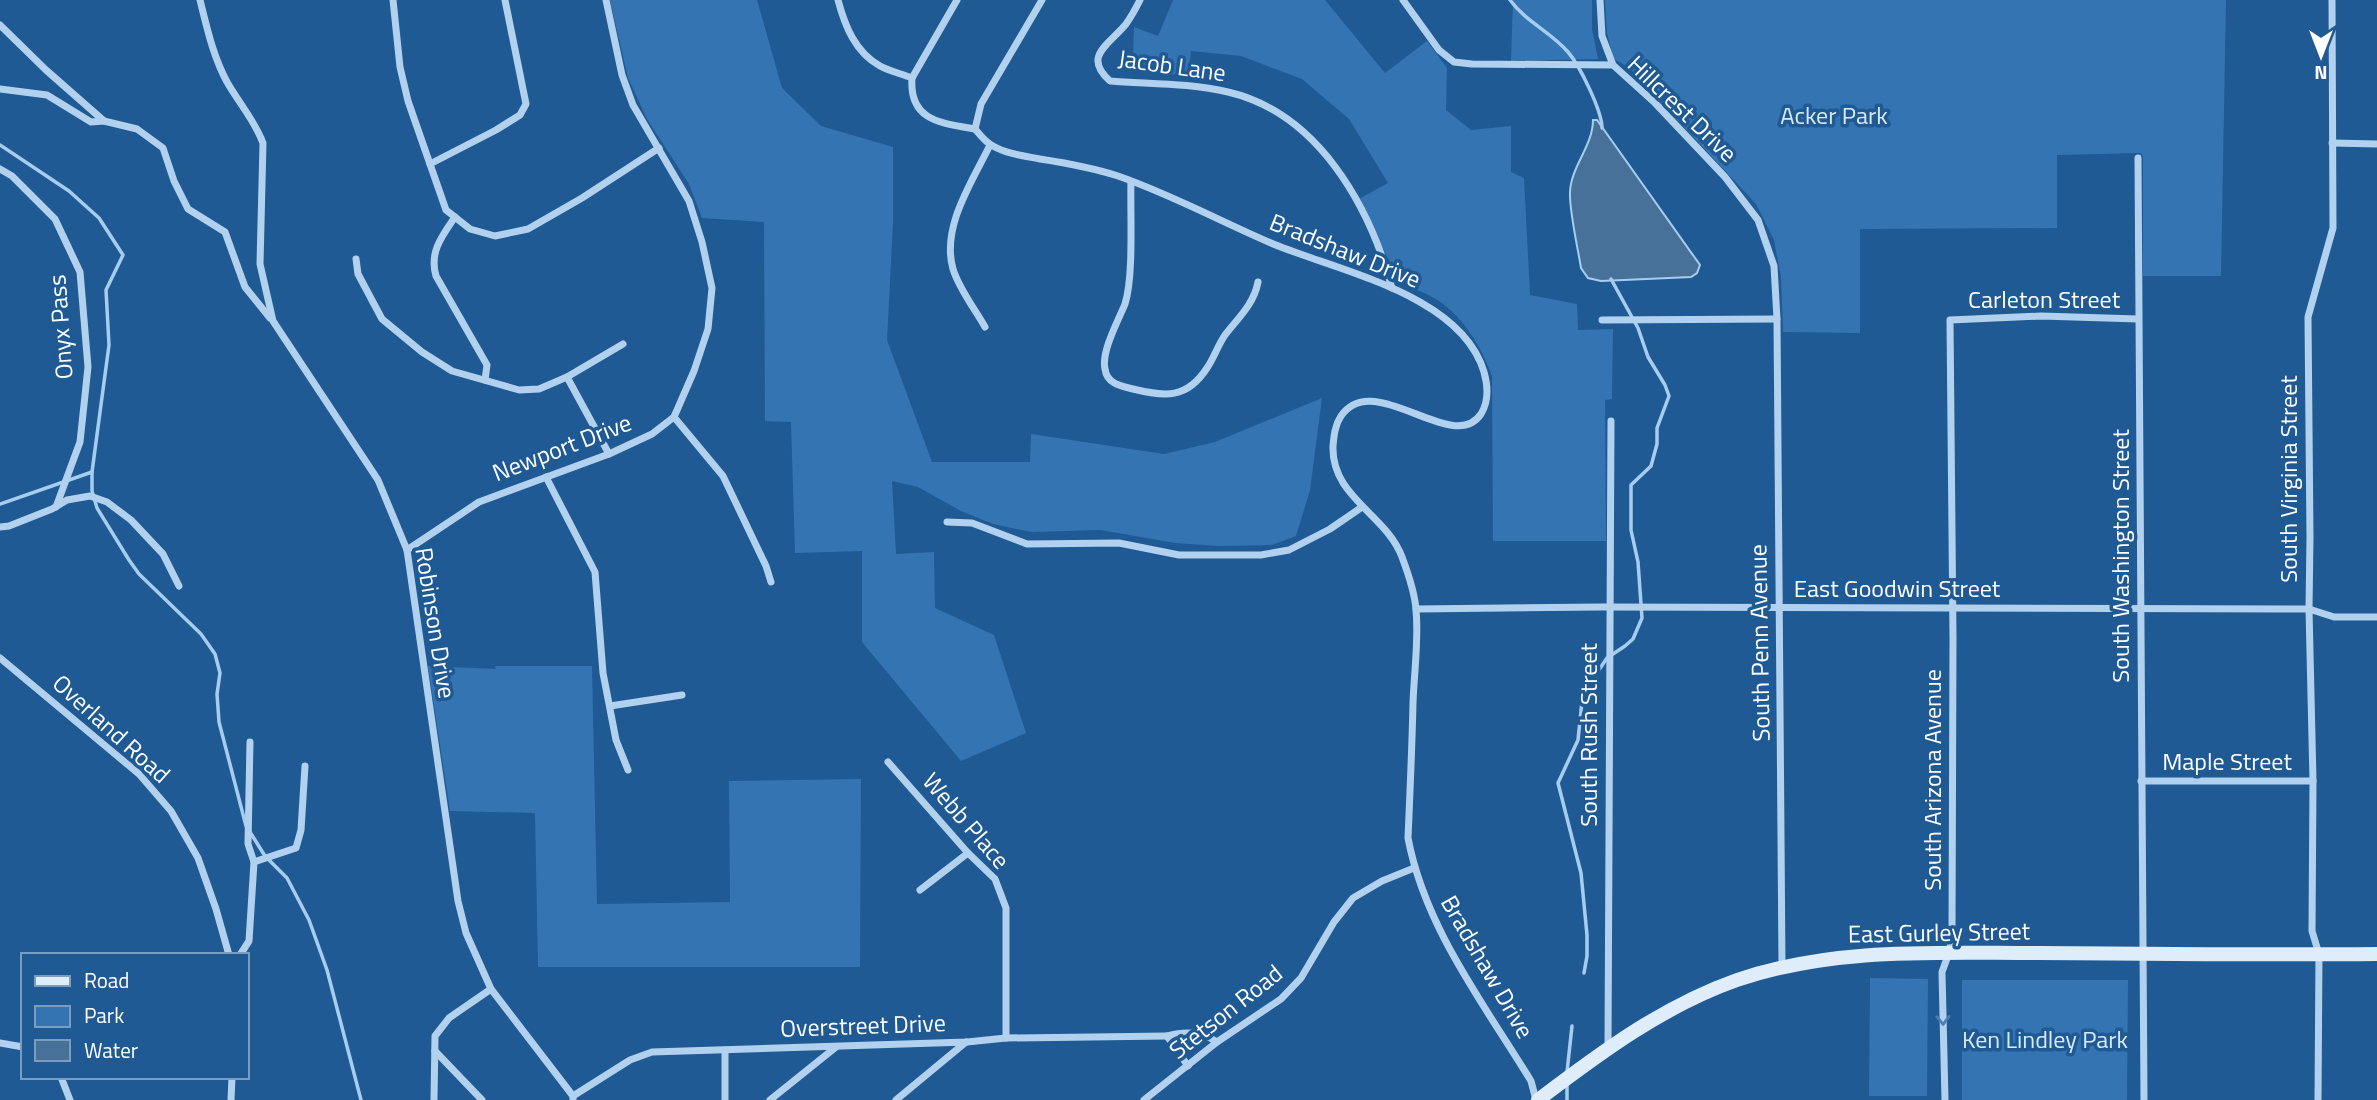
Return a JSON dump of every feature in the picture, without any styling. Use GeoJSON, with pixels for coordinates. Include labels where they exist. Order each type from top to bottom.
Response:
{"type":"FeatureCollection","features":[{"type":"Feature","properties":{"kind":"main road","name":"East Gurley Street"},"geometry":{"type":"LineString","coordinates":[[1537,1100],[1655,1018],[1696,996],[1738,980],[1819,959],[1854,955],[1949,953],[2377,954]]}},
{"type":"Feature","properties":{"kind":"street","name":"Robinson Drive"},"geometry":{"type":"LineString","coordinates":[[200,0],[211,47],[227,81],[258,130],[263,143],[260,264],[273,321],[378,480],[407,550],[458,901],[466,933],[491,989],[573,1098]]}},
{"type":"Feature","properties":{"kind":"street"},"geometry":{"type":"LineString","coordinates":[[393,0],[400,67],[408,101],[446,210],[470,229],[495,236],[528,229],[659,148]]}},
{"type":"Feature","properties":{"kind":"street"},"geometry":{"type":"LineString","coordinates":[[430,164],[496,130],[520,115],[526,104],[505,0]]}},
{"type":"Feature","properties":{"kind":"street"},"geometry":{"type":"LineString","coordinates":[[606,0],[622,75],[633,105],[689,201],[712,288],[708,329],[674,417],[723,476],[771,582]]}},
{"type":"Feature","properties":{"kind":"street"},"geometry":{"type":"LineString","coordinates":[[838,0],[845,25],[857,47],[879,66],[912,78]]}},
{"type":"Feature","properties":{"kind":"street"},"geometry":{"type":"LineString","coordinates":[[957,0],[912,78],[911,94],[920,111],[938,123],[975,130],[981,104],[1042,0]]}},
{"type":"Feature","properties":{"kind":"street","name":"Jacob Lane"},"geometry":{"type":"LineString","coordinates":[[1140,0],[1126,23],[1103,46],[1097,60],[1100,72],[1110,81],[1228,92],[1269,108],[1309,135],[1337,168],[1381,249],[1392,288]]}},
{"type":"Feature","properties":{"kind":"street","name":"Hillcrest Drive"},"geometry":{"type":"LineString","coordinates":[[1403,0],[1439,50],[1454,62],[1613,65],[1655,103],[1725,177],[1758,220],[1774,266],[1777,319]]}},
{"type":"Feature","properties":{"kind":"street"},"geometry":{"type":"LineString","coordinates":[[1600,0],[1602,36],[1613,65]]}},
{"type":"Feature","properties":{"kind":"street","name":"South Virginia Street"},"geometry":{"type":"LineString","coordinates":[[2318,1100],[2319,954],[2312,931],[2308,317],[2333,228],[2332,3]]}},
{"type":"Feature","properties":{"kind":"street"},"geometry":{"type":"LineString","coordinates":[[0,25],[104,121]]}},
{"type":"Feature","properties":{"kind":"street"},"geometry":{"type":"LineString","coordinates":[[0,89],[47,95],[91,122],[104,121],[137,129],[163,148],[174,181],[188,209],[225,232],[245,286],[273,321]]}},
{"type":"Feature","properties":{"kind":"street","name":"Bradshaw Drive"},"geometry":{"type":"LineString","coordinates":[[975,130],[990,145],[1010,153],[1081,166],[1131,182],[1275,244],[1418,299],[1446,320],[1481,361],[1487,381],[1487,402],[1479,417],[1465,424],[1447,425],[1388,403],[1363,401],[1346,408],[1336,423],[1333,457],[1338,477],[1362,507],[1389,532],[1402,555],[1416,609],[1409,838],[1414,868],[1436,925],[1531,1081],[1537,1100]]}},
{"type":"Feature","properties":{"kind":"street"},"geometry":{"type":"LineString","coordinates":[[2333,143],[2377,144]]}},
{"type":"Feature","properties":{"kind":"street"},"geometry":{"type":"LineString","coordinates":[[985,327],[954,271],[949,244],[952,226],[990,145]]}},
{"type":"Feature","properties":{"kind":"street","name":"South Washington Street"},"geometry":{"type":"LineString","coordinates":[[2138,158],[2144,1100]]}},
{"type":"Feature","properties":{"kind":"street","name":"Onyx Pass"},"geometry":{"type":"LineString","coordinates":[[0,169],[12,176],[55,219],[80,272],[88,367],[80,442],[56,507]]}},
{"type":"Feature","properties":{"kind":"street"},"geometry":{"type":"LineString","coordinates":[[1131,182],[1129,279],[1126,300],[1104,359],[1105,373],[1114,384],[1159,395],[1181,392],[1195,383],[1207,369],[1222,339],[1249,306],[1258,282]]}},
{"type":"Feature","properties":{"kind":"street"},"geometry":{"type":"LineString","coordinates":[[455,217],[437,243],[433,264],[436,276],[487,365],[485,380]]}},
{"type":"Feature","properties":{"kind":"street"},"geometry":{"type":"LineString","coordinates":[[356,259],[358,274],[382,319],[422,352],[452,371],[519,390],[539,389],[567,377],[623,344]]}},
{"type":"Feature","properties":{"kind":"street","name":"Carleton Street"},"geometry":{"type":"LineString","coordinates":[[1950,320],[2041,316],[2138,318]]}},
{"type":"Feature","properties":{"kind":"street"},"geometry":{"type":"LineString","coordinates":[[1602,320],[1777,319]]}},
{"type":"Feature","properties":{"kind":"street","name":"South Penn Avenue"},"geometry":{"type":"LineString","coordinates":[[1777,319],[1782,967]]}},
{"type":"Feature","properties":{"kind":"street","name":"South Arizona Avenue"},"geometry":{"type":"LineString","coordinates":[[1945,1100],[1942,972],[1949,953],[1952,918],[1950,320]]}},
{"type":"Feature","properties":{"kind":"street"},"geometry":{"type":"LineString","coordinates":[[567,377],[608,454]]}},
{"type":"Feature","properties":{"kind":"street","name":"Newport Drive"},"geometry":{"type":"LineString","coordinates":[[407,550],[479,502],[608,454],[652,434],[674,417]]}},
{"type":"Feature","properties":{"kind":"street","name":"South Rush Street"},"geometry":{"type":"LineString","coordinates":[[1608,1049],[1611,421]]}},
{"type":"Feature","properties":{"kind":"street"},"geometry":{"type":"LineString","coordinates":[[546,477],[595,572],[603,673],[616,740],[628,770]]}},
{"type":"Feature","properties":{"kind":"street"},"geometry":{"type":"LineString","coordinates":[[0,527],[9,526],[67,500],[90,496],[107,502],[131,520],[163,554],[179,586]]}},
{"type":"Feature","properties":{"kind":"street"},"geometry":{"type":"LineString","coordinates":[[947,522],[972,523],[1027,544],[1119,543],[1179,555],[1261,555],[1289,550],[1329,529],[1362,507]]}},
{"type":"Feature","properties":{"kind":"street","name":"East Goodwin Street"},"geometry":{"type":"LineString","coordinates":[[1416,609],[2309,609],[2333,617],[2377,617]]}},
{"type":"Feature","properties":{"kind":"street","name":"Overland Road"},"geometry":{"type":"LineString","coordinates":[[0,657],[139,775],[171,811],[198,858],[228,953]]}},
{"type":"Feature","properties":{"kind":"street"},"geometry":{"type":"LineString","coordinates":[[610,706],[682,695]]}},
{"type":"Feature","properties":{"kind":"street"},"geometry":{"type":"LineString","coordinates":[[241,953],[249,941],[254,862],[248,845],[250,742]]}},
{"type":"Feature","properties":{"kind":"street","name":"Webb Place"},"geometry":{"type":"LineString","coordinates":[[888,762],[995,880],[1006,908],[1006,1038]]}},
{"type":"Feature","properties":{"kind":"street"},"geometry":{"type":"LineString","coordinates":[[254,862],[296,848],[302,830],[305,766]]}},
{"type":"Feature","properties":{"kind":"street","name":"Maple Street"},"geometry":{"type":"LineString","coordinates":[[2141,781],[2313,781]]}},
{"type":"Feature","properties":{"kind":"street"},"geometry":{"type":"LineString","coordinates":[[920,890],[968,852]]}},
{"type":"Feature","properties":{"kind":"street","name":"Stetson Road"},"geometry":{"type":"LineString","coordinates":[[1144,1100],[1217,1042],[1281,999],[1301,978],[1334,922],[1353,898],[1382,881],[1414,868]]}},
{"type":"Feature","properties":{"kind":"street"},"geometry":{"type":"LineString","coordinates":[[434,1100],[435,1036],[449,1018],[491,989]]}},
{"type":"Feature","properties":{"kind":"street","name":"Overstreet Drive"},"geometry":{"type":"LineString","coordinates":[[573,1098],[630,1060],[652,1052],[967,1042],[1006,1038],[1167,1036],[1179,1033],[1206,1034],[1217,1042]]}},
{"type":"Feature","properties":{"kind":"street"},"geometry":{"type":"LineString","coordinates":[[1167,1036],[1188,1066]]}},
{"type":"Feature","properties":{"kind":"street"},"geometry":{"type":"LineString","coordinates":[[896,1100],[967,1042]]}},
{"type":"Feature","properties":{"kind":"street"},"geometry":{"type":"LineString","coordinates":[[0,1043],[21,1047]]}},
{"type":"Feature","properties":{"kind":"street"},"geometry":{"type":"LineString","coordinates":[[770,1100],[837,1047]]}},
{"type":"Feature","properties":{"kind":"street"},"geometry":{"type":"LineString","coordinates":[[724,1050],[725,1100]]}},
{"type":"Feature","properties":{"kind":"street"},"geometry":{"type":"LineString","coordinates":[[435,1051],[482,1100]]}},
{"type":"Feature","properties":{"kind":"street"},"geometry":{"type":"LineString","coordinates":[[62,1079],[70,1100]]}},
{"type":"Feature","properties":{"kind":"street"},"geometry":{"type":"LineString","coordinates":[[232,1079],[232,1100]]}},
{"type":"Feature","properties":{"kind":"green space"},"geometry":{"type":"Polygon","coordinates":[[[610,0],[757,0],[782,88],[821,126],[893,147],[893,223],[887,340],[932,462],[1030,462],[1031,434],[1164,454],[1215,442],[1322,398],[1310,490],[1296,536],[1272,545],[1219,546],[1175,543],[1101,530],[1032,532],[993,524],[961,511],[918,487],[892,481],[896,554],[934,552],[935,608],[994,635],[1026,733],[961,761],[862,642],[862,551],[795,553],[791,422],[765,421],[764,222],[702,218],[689,184],[647,119],[628,78],[610,0]]]}},
{"type":"Feature","properties":{"kind":"green space"},"geometry":{"type":"Polygon","coordinates":[[[1173,0],[1325,0],[1385,73],[1427,41],[1447,68],[1446,110],[1471,130],[1511,126],[1511,172],[1524,178],[1530,295],[1577,304],[1578,330],[1613,329],[1612,399],[1605,400],[1606,541],[1493,541],[1492,376],[1477,344],[1456,316],[1434,298],[1399,282],[1359,199],[1388,183],[1349,119],[1302,79],[1241,56],[1191,51],[1188,75],[1141,73],[1133,55],[1134,27],[1158,36],[1173,0]]]}},
{"type":"Feature","properties":{"kind":"green space"},"geometry":{"type":"Polygon","coordinates":[[[1513,0],[1592,0],[1592,29],[1598,59],[1511,61],[1513,0]]]}},
{"type":"Feature","properties":{"kind":"green space","name":"Acker Park"},"geometry":{"type":"Polygon","coordinates":[[[1605,0],[2226,0],[2221,276],[2143,276],[2141,153],[2057,155],[2057,228],[1860,229],[1860,333],[1783,332],[1781,277],[1774,240],[1756,204],[1629,68],[1613,58],[1607,33],[1605,0]]]}},
{"type":"Feature","properties":{"kind":"green space"},"geometry":{"type":"Polygon","coordinates":[[[428,666],[496,669],[495,666],[592,666],[597,904],[730,902],[729,781],[861,779],[860,967],[538,967],[535,813],[450,811],[428,666]]]}},
{"type":"Feature","properties":{"kind":"green space"},"geometry":{"type":"Polygon","coordinates":[[[1870,978],[1928,979],[1927,1096],[1869,1096],[1870,978]]]}},
{"type":"Feature","properties":{"kind":"green space","name":"Ken Lindley Park"},"geometry":{"type":"Polygon","coordinates":[[[1962,980],[2128,980],[2127,1100],[1962,1100],[1962,980]]]}},
{"type":"Feature","properties":{"kind":"water"},"geometry":{"type":"Polygon","coordinates":[[[1593,120],[1597,120],[1700,265],[1697,273],[1691,277],[1601,281],[1588,278],[1581,268],[1570,192],[1574,173],[1590,139],[1593,120]]]}},
{"type":"Feature","properties":{"kind":"waterway"},"geometry":{"type":"LineString","coordinates":[[1510,0],[1523,15],[1568,52],[1594,100],[1602,128]]}},
{"type":"Feature","properties":{"kind":"waterway"},"geometry":{"type":"LineString","coordinates":[[0,145],[69,191],[99,218],[123,255],[106,290],[109,345],[92,472],[92,491],[97,508],[139,574],[201,634],[215,654],[220,673],[217,694],[219,722],[246,826]]}},
{"type":"Feature","properties":{"kind":"waterway"},"geometry":{"type":"LineString","coordinates":[[1584,973],[1587,935],[1581,873],[1558,783],[1578,740],[1582,701],[1588,686],[1607,658],[1633,639],[1642,618],[1638,562],[1631,530],[1631,485],[1651,466],[1657,444],[1657,428],[1669,396],[1648,357],[1638,328],[1611,279]]}},
{"type":"Feature","properties":{"kind":"waterway"},"geometry":{"type":"LineString","coordinates":[[0,504],[92,472]]}},
{"type":"Feature","properties":{"kind":"waterway"},"geometry":{"type":"LineString","coordinates":[[250,832],[265,856],[287,878],[309,920],[327,970],[361,1100]]}},
{"type":"Feature","properties":{"kind":"waterway"},"geometry":{"type":"LineString","coordinates":[[1567,1072],[1572,1026]]}},
{"type":"Feature","properties":{"kind":"waterway"},"geometry":{"type":"LineString","coordinates":[[1567,1084],[1567,1100]]}}]}
